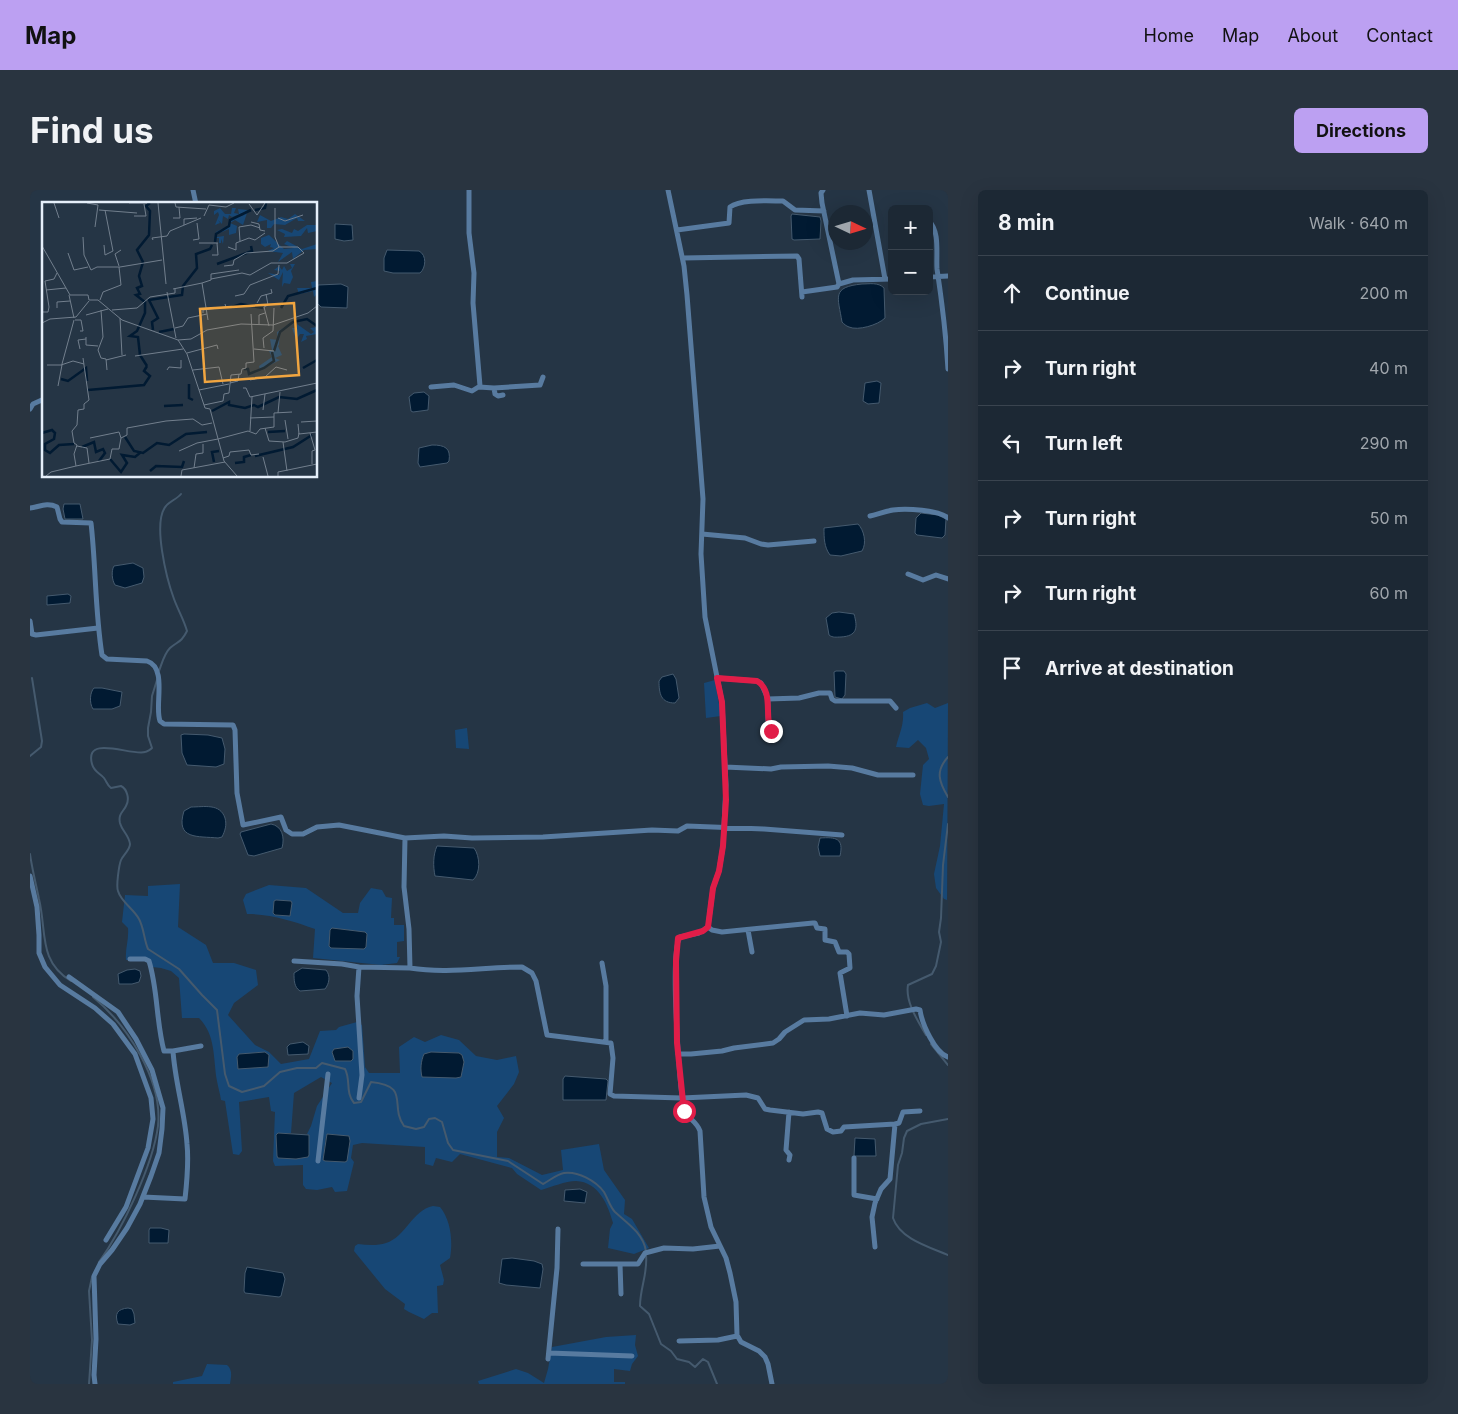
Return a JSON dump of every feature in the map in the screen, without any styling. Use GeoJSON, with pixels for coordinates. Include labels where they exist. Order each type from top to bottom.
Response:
{"type":"FeatureCollection","features":[{"type":"Feature","properties":{"kind":"street"},"geometry":{"type":"LineString","coordinates":[[469,190],[469,234],[474,273],[473,303],[479,387]]}},
{"type":"Feature","properties":{"kind":"street"},"geometry":{"type":"LineString","coordinates":[[668,190],[683,258],[693,355],[704,511],[701,554],[705,617],[722,702],[726,793],[720,863],[713,888],[708,927],[699,933],[680,937],[677,943],[677,1043],[684,1111],[688,1118],[698,1126],[700,1131],[704,1197],[711,1227],[726,1258],[734,1288],[737,1336],[741,1342],[759,1351],[765,1357],[772,1384]]}},
{"type":"Feature","properties":{"kind":"street"},"geometry":{"type":"LineString","coordinates":[[822,190],[821,196],[839,284]]}},
{"type":"Feature","properties":{"kind":"street"},"geometry":{"type":"LineString","coordinates":[[683,258],[797,256],[800,259],[802,294],[837,287],[839,284],[853,280],[885,279],[869,190]]}},
{"type":"Feature","properties":{"kind":"street"},"geometry":{"type":"LineString","coordinates":[[677,230],[729,223],[730,206],[745,202],[783,200],[795,210],[824,211]]}},
{"type":"Feature","properties":{"kind":"street"},"geometry":{"type":"LineString","coordinates":[[933,227],[948,369]]}},
{"type":"Feature","properties":{"kind":"street"},"geometry":{"type":"LineString","coordinates":[[933,277],[948,276]]}},
{"type":"Feature","properties":{"kind":"street"},"geometry":{"type":"LineString","coordinates":[[431,387],[454,385],[472,391],[479,387],[540,385],[543,377]]}},
{"type":"Feature","properties":{"kind":"street"},"geometry":{"type":"LineString","coordinates":[[494,388],[495,394],[498,396],[503,395]]}},
{"type":"Feature","properties":{"kind":"street"},"geometry":{"type":"LineString","coordinates":[[30,409],[33,404],[42,400]]}},
{"type":"Feature","properties":{"kind":"street"},"geometry":{"type":"LineString","coordinates":[[30,508],[53,505],[57,507],[62,522],[91,523],[98,628],[104,657],[146,661],[156,667],[159,685],[158,715],[162,723],[233,726],[235,730],[238,800],[243,825],[281,817],[286,830],[292,834],[303,834],[317,827],[339,825],[405,838],[444,836],[472,838],[544,837],[652,830],[676,831],[687,826],[842,835]]}},
{"type":"Feature","properties":{"kind":"street"},"geometry":{"type":"LineString","coordinates":[[870,516],[894,510],[930,511],[945,515],[948,518]]}},
{"type":"Feature","properties":{"kind":"street"},"geometry":{"type":"LineString","coordinates":[[702,534],[745,538],[768,545],[814,541]]}},
{"type":"Feature","properties":{"kind":"street"},"geometry":{"type":"LineString","coordinates":[[908,574],[923,580],[936,576],[948,579]]}},
{"type":"Feature","properties":{"kind":"street"},"geometry":{"type":"LineString","coordinates":[[30,622],[32,634],[36,635],[98,628]]}},
{"type":"Feature","properties":{"kind":"street"},"geometry":{"type":"LineString","coordinates":[[717,678],[757,681],[761,684],[768,699],[768,725],[773,738]]}},
{"type":"Feature","properties":{"kind":"street"},"geometry":{"type":"LineString","coordinates":[[768,699],[798,698],[819,693],[830,694],[835,701],[890,700],[896,708]]}},
{"type":"Feature","properties":{"kind":"street"},"geometry":{"type":"LineString","coordinates":[[725,767],[771,769],[828,766],[852,768],[878,774],[913,775]]}},
{"type":"Feature","properties":{"kind":"street"},"geometry":{"type":"LineString","coordinates":[[405,838],[404,887],[409,929],[410,968]]}},
{"type":"Feature","properties":{"kind":"street"},"geometry":{"type":"LineString","coordinates":[[30,876],[37,907],[39,953],[45,967],[60,985],[95,1008],[113,1024],[135,1054],[151,1098],[153,1119],[148,1148],[126,1207],[106,1240]]}},
{"type":"Feature","properties":{"kind":"street"},"geometry":{"type":"LineString","coordinates":[[708,927],[722,932],[815,923],[817,928],[825,929],[826,940],[835,942],[839,952],[847,952],[849,954],[850,968],[841,972],[840,975],[846,1016]]}},
{"type":"Feature","properties":{"kind":"street"},"geometry":{"type":"LineString","coordinates":[[748,930],[752,952]]}},
{"type":"Feature","properties":{"kind":"street"},"geometry":{"type":"LineString","coordinates":[[130,959],[145,959],[149,961],[159,1033],[164,1051],[201,1046]]}},
{"type":"Feature","properties":{"kind":"street"},"geometry":{"type":"LineString","coordinates":[[294,961],[359,967],[425,970],[522,966],[532,974],[536,982],[547,1035],[611,1043],[613,1058],[610,1094],[628,1097],[682,1098],[746,1095],[758,1098],[765,1109],[803,1114],[822,1113],[827,1129],[833,1132],[841,1131],[844,1127],[895,1124],[899,1123],[904,1112],[920,1111]]}},
{"type":"Feature","properties":{"kind":"street"},"geometry":{"type":"LineString","coordinates":[[602,963],[606,986],[606,1042]]}},
{"type":"Feature","properties":{"kind":"street"},"geometry":{"type":"LineString","coordinates":[[359,967],[357,996],[362,1075],[359,1098]]}},
{"type":"Feature","properties":{"kind":"street"},"geometry":{"type":"LineString","coordinates":[[69,977],[118,1012],[136,1039],[152,1070],[163,1108],[159,1153],[143,1197],[127,1228],[100,1264],[94,1276],[96,1318],[95,1384]]}},
{"type":"Feature","properties":{"kind":"street"},"geometry":{"type":"LineString","coordinates":[[678,1054],[722,1051],[773,1043],[800,1021],[846,1016],[860,1012],[884,1015],[916,1009],[920,1010],[924,1024],[938,1050],[948,1057]]}},
{"type":"Feature","properties":{"kind":"street"},"geometry":{"type":"LineString","coordinates":[[143,1197],[185,1199],[188,1145],[174,1071],[173,1051]]}},
{"type":"Feature","properties":{"kind":"street"},"geometry":{"type":"LineString","coordinates":[[318,1161],[328,1074]]}},
{"type":"Feature","properties":{"kind":"street"},"geometry":{"type":"LineString","coordinates":[[789,1112],[786,1150],[790,1155],[790,1160]]}},
{"type":"Feature","properties":{"kind":"street"},"geometry":{"type":"LineString","coordinates":[[875,1247],[872,1217],[881,1189],[890,1179],[895,1124]]}},
{"type":"Feature","properties":{"kind":"street"},"geometry":{"type":"LineString","coordinates":[[854,1158],[854,1195],[877,1198]]}},
{"type":"Feature","properties":{"kind":"street"},"geometry":{"type":"LineString","coordinates":[[558,1229],[557,1268],[548,1356],[632,1356]]}},
{"type":"Feature","properties":{"kind":"street"},"geometry":{"type":"LineString","coordinates":[[583,1264],[638,1264],[647,1253],[664,1248],[693,1249],[720,1246]]}},
{"type":"Feature","properties":{"kind":"street"},"geometry":{"type":"LineString","coordinates":[[620,1264],[621,1294]]}},
{"type":"Feature","properties":{"kind":"street"},"geometry":{"type":"LineString","coordinates":[[679,1341],[718,1340],[737,1336]]}},
{"type":"Feature","properties":{"kind":"shaded area"},"geometry":{"type":"Polygon","coordinates":[[[792,214],[820,217],[820,239],[792,239],[792,214]]]}},
{"type":"Feature","properties":{"kind":"shaded area"},"geometry":{"type":"Polygon","coordinates":[[[335,224],[352,225],[353,240],[335,239],[335,224]]]}},
{"type":"Feature","properties":{"kind":"shaded area"},"geometry":{"type":"Polygon","coordinates":[[[387,250],[419,251],[424,258],[422,271],[420,273],[393,273],[384,271],[384,258],[387,250]]]}},
{"type":"Feature","properties":{"kind":"shaded area"},"geometry":{"type":"Polygon","coordinates":[[[341,284],[348,287],[347,308],[321,307],[318,304],[318,285],[341,284]]]}},
{"type":"Feature","properties":{"kind":"shaded area"},"geometry":{"type":"Polygon","coordinates":[[[862,284],[877,284],[884,288],[885,318],[868,327],[853,328],[842,322],[838,300],[839,295],[845,288],[862,284]]]}},
{"type":"Feature","properties":{"kind":"shaded area"},"geometry":{"type":"Polygon","coordinates":[[[877,381],[881,383],[879,403],[868,404],[863,401],[865,383],[877,381]]]}},
{"type":"Feature","properties":{"kind":"shaded area"},"geometry":{"type":"Polygon","coordinates":[[[424,392],[429,396],[428,410],[411,411],[409,397],[414,393],[424,392]]]}},
{"type":"Feature","properties":{"kind":"shaded area"},"geometry":{"type":"Polygon","coordinates":[[[432,445],[446,448],[449,453],[449,461],[447,463],[420,467],[418,463],[419,448],[432,445]]]}},
{"type":"Feature","properties":{"kind":"shaded area"},"geometry":{"type":"Polygon","coordinates":[[[64,504],[80,504],[83,519],[65,519],[64,504]]]}},
{"type":"Feature","properties":{"kind":"shaded area"},"geometry":{"type":"Polygon","coordinates":[[[921,513],[938,515],[946,519],[945,535],[942,538],[917,535],[915,533],[916,518],[921,513]]]}},
{"type":"Feature","properties":{"kind":"shaded area"},"geometry":{"type":"Polygon","coordinates":[[[858,524],[864,537],[864,548],[862,551],[841,556],[830,555],[825,546],[824,528],[858,524]]]}},
{"type":"Feature","properties":{"kind":"shaded area"},"geometry":{"type":"Polygon","coordinates":[[[133,563],[143,568],[144,577],[142,583],[125,588],[115,585],[112,576],[114,566],[133,563]]]}},
{"type":"Feature","properties":{"kind":"shaded area"},"geometry":{"type":"Polygon","coordinates":[[[68,594],[71,596],[70,603],[47,605],[47,596],[68,594]]]}},
{"type":"Feature","properties":{"kind":"shaded area"},"geometry":{"type":"Polygon","coordinates":[[[832,613],[854,614],[856,627],[850,635],[833,637],[829,635],[826,618],[832,613]]]}},
{"type":"Feature","properties":{"kind":"shaded area"},"geometry":{"type":"Polygon","coordinates":[[[844,671],[846,674],[845,695],[842,699],[835,697],[834,672],[844,671]]]}},
{"type":"Feature","properties":{"kind":"shaded area"},"geometry":{"type":"Polygon","coordinates":[[[673,674],[676,679],[679,698],[675,703],[670,703],[660,694],[659,681],[662,677],[673,674]]]}},
{"type":"Feature","properties":{"kind":"shaded area"},"geometry":{"type":"Polygon","coordinates":[[[715,680],[721,716],[706,718],[704,683],[715,680]]]}},
{"type":"Feature","properties":{"kind":"shaded area"},"geometry":{"type":"Polygon","coordinates":[[[94,688],[122,692],[120,706],[112,709],[93,709],[90,698],[94,688]]]}},
{"type":"Feature","properties":{"kind":"shaded area"},"geometry":{"type":"Polygon","coordinates":[[[927,703],[935,708],[948,703],[947,900],[944,899],[936,888],[934,874],[940,846],[944,804],[923,805],[920,794],[923,765],[929,759],[926,748],[918,740],[909,748],[896,747],[902,726],[903,712],[927,703]]]}},
{"type":"Feature","properties":{"kind":"shaded area"},"geometry":{"type":"Polygon","coordinates":[[[467,728],[469,749],[456,748],[455,730],[467,728]]]}},
{"type":"Feature","properties":{"kind":"shaded area"},"geometry":{"type":"Polygon","coordinates":[[[181,735],[208,735],[222,738],[225,749],[224,764],[216,767],[187,765],[182,753],[181,735]]]}},
{"type":"Feature","properties":{"kind":"shaded area"},"geometry":{"type":"Polygon","coordinates":[[[191,807],[211,807],[223,813],[226,821],[222,837],[196,836],[186,832],[182,820],[184,811],[191,807]]]}},
{"type":"Feature","properties":{"kind":"shaded area"},"geometry":{"type":"Polygon","coordinates":[[[271,824],[278,827],[282,833],[282,848],[254,856],[248,855],[240,834],[241,832],[271,824]]]}},
{"type":"Feature","properties":{"kind":"shaded area"},"geometry":{"type":"Polygon","coordinates":[[[820,838],[838,840],[841,845],[840,856],[820,856],[818,847],[820,838]]]}},
{"type":"Feature","properties":{"kind":"shaded area"},"geometry":{"type":"Polygon","coordinates":[[[437,846],[474,848],[478,855],[479,864],[476,877],[473,880],[435,876],[434,861],[437,846]]]}},
{"type":"Feature","properties":{"kind":"shaded area"},"geometry":{"type":"Polygon","coordinates":[[[180,884],[178,927],[206,945],[213,963],[234,963],[256,970],[258,985],[234,1003],[228,1015],[255,1045],[269,1052],[281,1064],[309,1059],[320,1031],[336,1030],[339,1027],[357,1022],[362,1025],[365,1067],[369,1073],[400,1073],[399,1047],[414,1037],[425,1042],[441,1035],[459,1040],[476,1056],[497,1060],[516,1056],[519,1072],[514,1084],[497,1106],[504,1118],[497,1132],[497,1157],[509,1158],[542,1175],[563,1170],[561,1150],[599,1144],[604,1170],[625,1200],[624,1214],[632,1219],[649,1248],[634,1254],[608,1248],[610,1229],[613,1223],[605,1202],[591,1185],[576,1181],[541,1190],[517,1174],[512,1168],[460,1154],[452,1162],[436,1158],[433,1166],[425,1164],[425,1147],[362,1143],[353,1145],[351,1158],[354,1162],[347,1191],[335,1192],[332,1187],[317,1190],[306,1189],[303,1185],[303,1165],[275,1166],[273,1161],[275,1112],[271,1111],[269,1097],[239,1102],[242,1151],[239,1155],[233,1154],[225,1101],[221,1100],[211,1039],[199,1018],[182,1018],[179,978],[171,971],[152,967],[145,960],[126,960],[128,928],[122,922],[125,895],[148,896],[148,886],[180,884]],[[431,1052],[426,1077],[460,1077],[464,1062],[462,1055],[459,1053],[431,1052]],[[321,1077],[294,1093],[291,1133],[278,1133],[278,1158],[296,1159],[308,1157],[309,1135],[307,1134],[317,1106],[332,1083],[321,1077]],[[329,1134],[326,1136],[323,1160],[345,1162],[350,1144],[349,1136],[329,1134]]]}},
{"type":"Feature","properties":{"kind":"shaded area"},"geometry":{"type":"Polygon","coordinates":[[[269,885],[306,888],[343,913],[358,913],[360,903],[371,888],[382,890],[386,897],[392,898],[391,918],[394,918],[394,925],[404,925],[404,941],[397,942],[397,957],[400,957],[397,963],[381,965],[313,958],[315,929],[281,918],[247,914],[243,900],[246,894],[269,885]]]}},
{"type":"Feature","properties":{"kind":"shaded area"},"geometry":{"type":"Polygon","coordinates":[[[274,901],[291,901],[290,916],[275,915],[273,913],[274,901]]]}},
{"type":"Feature","properties":{"kind":"shaded area"},"geometry":{"type":"Polygon","coordinates":[[[332,928],[365,932],[367,934],[366,947],[364,949],[331,948],[329,946],[330,930],[332,928]]]}},
{"type":"Feature","properties":{"kind":"shaded area"},"geometry":{"type":"Polygon","coordinates":[[[302,968],[326,970],[329,980],[325,989],[300,991],[295,983],[294,973],[302,968]]]}},
{"type":"Feature","properties":{"kind":"shaded area"},"geometry":{"type":"Polygon","coordinates":[[[135,969],[140,971],[139,982],[119,984],[118,974],[135,969]]]}},
{"type":"Feature","properties":{"kind":"shaded area"},"geometry":{"type":"Polygon","coordinates":[[[303,1042],[309,1046],[308,1054],[288,1055],[287,1047],[290,1044],[303,1042]]]}},
{"type":"Feature","properties":{"kind":"shaded area"},"geometry":{"type":"Polygon","coordinates":[[[348,1047],[353,1051],[353,1059],[351,1061],[335,1061],[332,1052],[334,1049],[348,1047]]]}},
{"type":"Feature","properties":{"kind":"shaded area"},"geometry":{"type":"Polygon","coordinates":[[[265,1052],[269,1055],[268,1067],[238,1069],[237,1057],[239,1054],[265,1052]]]}},
{"type":"Feature","properties":{"kind":"shaded area"},"geometry":{"type":"Polygon","coordinates":[[[431,1052],[459,1053],[462,1055],[464,1062],[461,1077],[422,1077],[421,1068],[424,1054],[431,1052]]]}},
{"type":"Feature","properties":{"kind":"shaded area"},"geometry":{"type":"Polygon","coordinates":[[[565,1076],[606,1079],[608,1081],[606,1100],[563,1100],[563,1079],[565,1076]]]}},
{"type":"Feature","properties":{"kind":"shaded area"},"geometry":{"type":"Polygon","coordinates":[[[278,1133],[309,1135],[308,1157],[296,1159],[278,1158],[276,1135],[278,1133]]]}},
{"type":"Feature","properties":{"kind":"shaded area"},"geometry":{"type":"Polygon","coordinates":[[[327,1134],[349,1136],[347,1161],[323,1160],[327,1134]]]}},
{"type":"Feature","properties":{"kind":"shaded area"},"geometry":{"type":"Polygon","coordinates":[[[855,1138],[875,1139],[876,1156],[854,1156],[855,1138]]]}},
{"type":"Feature","properties":{"kind":"shaded area"},"geometry":{"type":"Polygon","coordinates":[[[580,1189],[587,1192],[585,1203],[564,1201],[565,1190],[580,1189]]]}},
{"type":"Feature","properties":{"kind":"shaded area"},"geometry":{"type":"Polygon","coordinates":[[[440,1207],[447,1218],[451,1238],[451,1252],[450,1258],[440,1265],[444,1280],[443,1285],[437,1286],[438,1313],[432,1313],[424,1319],[404,1309],[405,1304],[385,1289],[354,1251],[355,1246],[358,1244],[379,1245],[393,1240],[414,1218],[426,1208],[440,1207]]]}},
{"type":"Feature","properties":{"kind":"shaded area"},"geometry":{"type":"Polygon","coordinates":[[[150,1228],[169,1230],[168,1243],[149,1243],[150,1228]]]}},
{"type":"Feature","properties":{"kind":"shaded area"},"geometry":{"type":"Polygon","coordinates":[[[512,1258],[542,1264],[540,1288],[499,1283],[502,1259],[512,1258]]]}},
{"type":"Feature","properties":{"kind":"shaded area"},"geometry":{"type":"Polygon","coordinates":[[[247,1267],[283,1273],[285,1279],[281,1296],[245,1293],[245,1273],[247,1267]]]}},
{"type":"Feature","properties":{"kind":"shaded area"},"geometry":{"type":"Polygon","coordinates":[[[128,1308],[132,1309],[135,1323],[130,1325],[118,1324],[116,1317],[118,1312],[128,1308]]]}},
{"type":"Feature","properties":{"kind":"shaded area"},"geometry":{"type":"Polygon","coordinates":[[[636,1335],[635,1345],[638,1356],[632,1364],[630,1371],[614,1369],[614,1382],[625,1382],[625,1384],[479,1384],[478,1381],[516,1369],[528,1373],[544,1383],[552,1347],[606,1337],[636,1335]]]}},
{"type":"Feature","properties":{"kind":"shaded area"},"geometry":{"type":"Polygon","coordinates":[[[207,1364],[227,1365],[231,1371],[230,1384],[173,1384],[173,1382],[202,1376],[207,1364]]]}},
{"type":"Feature","properties":{"kind":"waterway"},"geometry":{"type":"LineString","coordinates":[[159,671],[168,650],[181,640],[187,631],[171,590],[162,551],[160,525],[166,506],[181,494]]}},
{"type":"Feature","properties":{"kind":"waterway"},"geometry":{"type":"LineString","coordinates":[[30,756],[41,747],[42,741],[32,678]]}},
{"type":"Feature","properties":{"kind":"waterway"},"geometry":{"type":"LineString","coordinates":[[157,680],[152,696],[148,728],[148,736],[152,748],[146,752],[102,748],[95,750],[91,755],[92,764],[94,769],[111,788],[121,786],[127,794],[128,800],[120,815],[120,820],[130,844],[119,866],[118,891],[139,919],[148,949],[179,969],[217,1010],[225,1074],[229,1086],[242,1092],[264,1086],[280,1072],[297,1068],[316,1068],[322,1063],[345,1069],[351,1099],[354,1103],[361,1102],[371,1082],[383,1084],[395,1092],[398,1111],[404,1126],[416,1129],[424,1127],[429,1119],[435,1118],[442,1122],[448,1143],[453,1150],[508,1161],[543,1184],[564,1173],[581,1175],[592,1181],[604,1192],[615,1212],[642,1239],[646,1251]]}},
{"type":"Feature","properties":{"kind":"waterway"},"geometry":{"type":"LineString","coordinates":[[948,757],[940,772],[942,786],[948,797]]}},
{"type":"Feature","properties":{"kind":"waterway"},"geometry":{"type":"LineString","coordinates":[[926,1035],[910,1005],[908,985],[932,974],[936,966],[941,942],[939,932],[943,865],[948,824]]}},
{"type":"Feature","properties":{"kind":"waterway"},"geometry":{"type":"LineString","coordinates":[[30,854],[48,955],[60,973],[71,981]]}},
{"type":"Feature","properties":{"kind":"waterway"},"geometry":{"type":"LineString","coordinates":[[93,997],[118,1022],[140,1055],[149,1072],[158,1108],[158,1126],[155,1142],[143,1178],[117,1233],[99,1262]]}},
{"type":"Feature","properties":{"kind":"waterway"},"geometry":{"type":"LineString","coordinates":[[931,1044],[948,1065]]}},
{"type":"Feature","properties":{"kind":"waterway"},"geometry":{"type":"LineString","coordinates":[[948,1119],[921,1124],[907,1131],[898,1165],[893,1218],[902,1232],[908,1237],[948,1255]]}},
{"type":"Feature","properties":{"kind":"waterway"},"geometry":{"type":"LineString","coordinates":[[646,1255],[646,1268],[640,1306],[649,1314],[661,1344],[671,1351],[677,1359],[689,1362],[695,1367],[703,1359],[708,1362],[717,1384]]}},
{"type":"Feature","properties":{"kind":"waterway"},"geometry":{"type":"LineString","coordinates":[[89,1384],[92,1340],[89,1291],[92,1277]]}},
{"type":"Feature","properties":{"kind":"route"},"geometry":{"type":"LineString","coordinates":[[684,1111],[677,1043],[677,943],[678,938],[699,933],[708,927],[713,888],[719,871],[723,846],[726,785],[722,702],[717,678],[757,681],[761,684],[768,699],[768,725],[771,731]]}}]}
